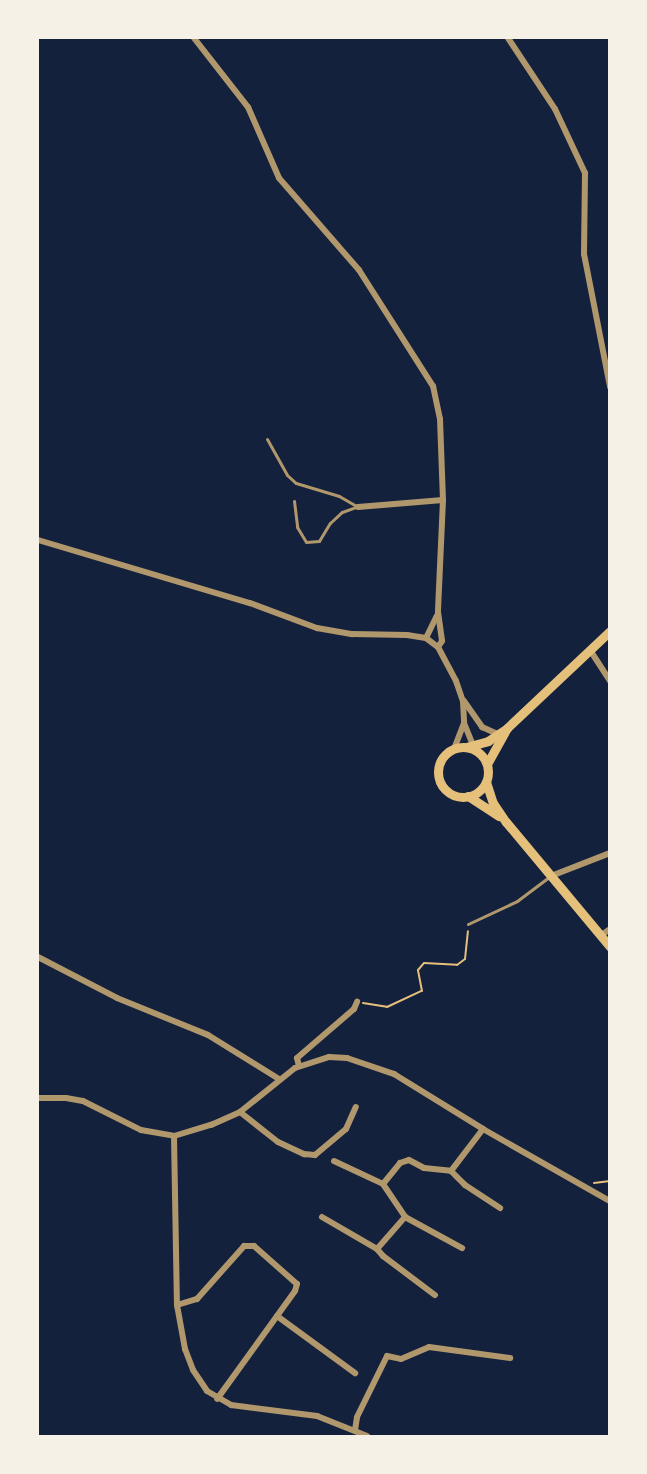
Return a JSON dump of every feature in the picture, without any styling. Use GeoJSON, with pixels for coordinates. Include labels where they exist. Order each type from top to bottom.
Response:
{"type":"FeatureCollection","features":[{"type":"Feature","properties":{"kind":"main road"},"geometry":{"type":"LineString","coordinates":[[506,822],[468,796],[449,792],[441,782],[440,763],[453,749],[471,748],[507,728],[609,631]]}},
{"type":"Feature","properties":{"kind":"main road"},"geometry":{"type":"LineString","coordinates":[[507,728],[487,764],[486,782],[493,803],[609,947]]}},
{"type":"Feature","properties":{"kind":"main road"},"geometry":{"type":"LineString","coordinates":[[471,748],[487,764]]}},
{"type":"Feature","properties":{"kind":"main road"},"geometry":{"type":"LineString","coordinates":[[468,796],[476,793],[486,782]]}},
{"type":"Feature","properties":{"kind":"street"},"geometry":{"type":"LineString","coordinates":[[194,38],[248,107],[279,178],[359,270],[433,386],[440,419],[443,500],[438,612],[442,641],[438,647]]}},
{"type":"Feature","properties":{"kind":"street"},"geometry":{"type":"LineString","coordinates":[[508,38],[555,109],[585,173],[584,254],[609,387]]}},
{"type":"Feature","properties":{"kind":"street"},"geometry":{"type":"LineString","coordinates":[[358,507],[443,500]]}},
{"type":"Feature","properties":{"kind":"street"},"geometry":{"type":"LineString","coordinates":[[38,540],[240,599],[317,628],[352,634],[407,635],[426,638],[438,647],[463,700],[482,727],[499,734]]}},
{"type":"Feature","properties":{"kind":"street"},"geometry":{"type":"LineString","coordinates":[[426,638],[438,612]]}},
{"type":"Feature","properties":{"kind":"street"},"geometry":{"type":"LineString","coordinates":[[590,650],[609,681]]}},
{"type":"Feature","properties":{"kind":"street"},"geometry":{"type":"LineString","coordinates":[[463,700],[464,723],[471,748]]}},
{"type":"Feature","properties":{"kind":"street"},"geometry":{"type":"LineString","coordinates":[[453,749],[464,723]]}},
{"type":"Feature","properties":{"kind":"street"},"geometry":{"type":"LineString","coordinates":[[551,876],[609,853]]}},
{"type":"Feature","properties":{"kind":"street"},"geometry":{"type":"LineString","coordinates":[[600,936],[609,928]]}},
{"type":"Feature","properties":{"kind":"street"},"geometry":{"type":"LineString","coordinates":[[38,957],[117,998],[208,1035],[279,1079]]}},
{"type":"Feature","properties":{"kind":"street"},"geometry":{"type":"LineString","coordinates":[[299,1066],[297,1058],[354,1009],[357,1002]]}},
{"type":"Feature","properties":{"kind":"street"},"geometry":{"type":"LineString","coordinates":[[38,1098],[66,1098],[83,1101],[141,1130],[174,1136],[240,1112],[279,1079],[299,1066],[329,1057],[368,1063],[394,1074],[483,1129],[609,1201]]}},
{"type":"Feature","properties":{"kind":"street"},"geometry":{"type":"LineString","coordinates":[[240,1112],[278,1142],[304,1154],[315,1155],[346,1129],[356,1107]]}},
{"type":"Feature","properties":{"kind":"street"},"geometry":{"type":"LineString","coordinates":[[451,1171],[483,1129]]}},
{"type":"Feature","properties":{"kind":"street"},"geometry":{"type":"LineString","coordinates":[[174,1136],[177,1305],[185,1349],[193,1370],[207,1391],[217,1399],[244,1408],[317,1416],[355,1430],[367,1437]]}},
{"type":"Feature","properties":{"kind":"street"},"geometry":{"type":"LineString","coordinates":[[383,1184],[400,1163],[409,1160],[424,1168],[451,1171],[465,1185],[500,1208]]}},
{"type":"Feature","properties":{"kind":"street"},"geometry":{"type":"LineString","coordinates":[[334,1161],[383,1184],[405,1217],[462,1248]]}},
{"type":"Feature","properties":{"kind":"street"},"geometry":{"type":"LineString","coordinates":[[322,1217],[377,1248],[383,1256],[435,1295]]}},
{"type":"Feature","properties":{"kind":"street"},"geometry":{"type":"LineString","coordinates":[[377,1248],[405,1217]]}},
{"type":"Feature","properties":{"kind":"street"},"geometry":{"type":"LineString","coordinates":[[177,1305],[197,1299],[244,1246],[255,1246],[297,1284],[295,1291],[217,1399]]}},
{"type":"Feature","properties":{"kind":"street"},"geometry":{"type":"LineString","coordinates":[[277,1316],[355,1373]]}},
{"type":"Feature","properties":{"kind":"street"},"geometry":{"type":"LineString","coordinates":[[355,1430],[357,1417],[387,1356],[401,1359],[429,1347],[510,1358]]}},
{"type":"Feature","properties":{"kind":"lane"},"geometry":{"type":"LineString","coordinates":[[267,439],[287,476],[296,483],[339,496],[358,507]]}},
{"type":"Feature","properties":{"kind":"lane"},"geometry":{"type":"LineString","coordinates":[[294,501],[300,536],[306,542],[319,541],[330,523],[342,512],[358,507]]}},
{"type":"Feature","properties":{"kind":"lane"},"geometry":{"type":"LineString","coordinates":[[468,924],[517,901],[551,876]]}},
{"type":"Feature","properties":{"kind":"path"},"geometry":{"type":"LineString","coordinates":[[357,1002],[387,1007],[422,991],[418,970],[424,963],[458,965],[465,959],[468,924]]}}]}
